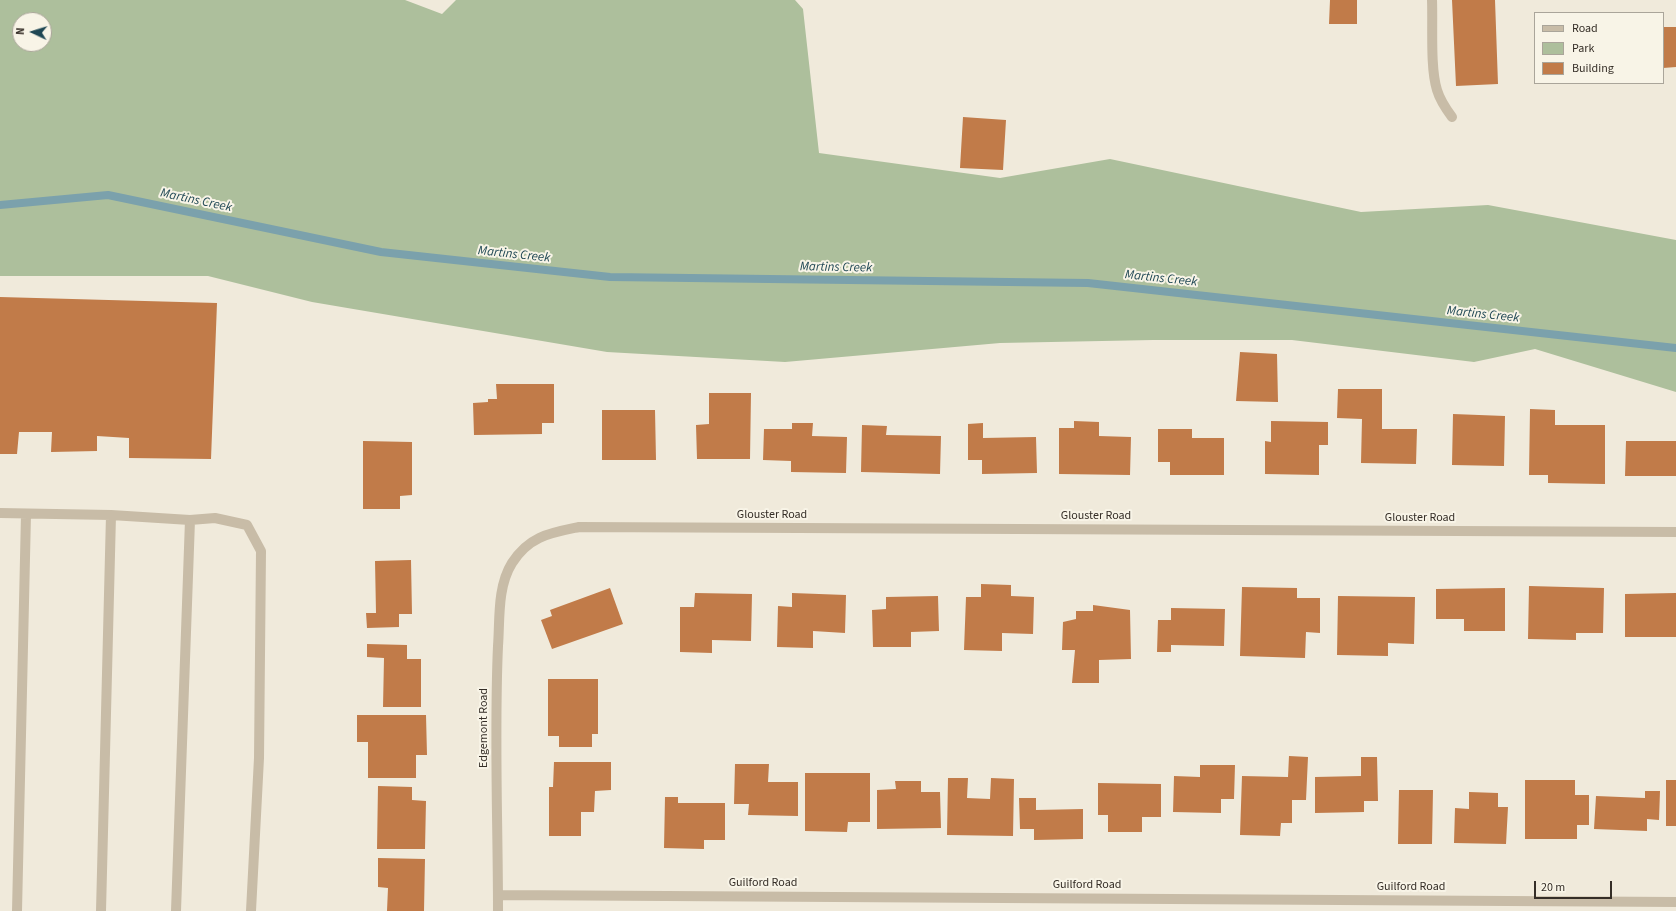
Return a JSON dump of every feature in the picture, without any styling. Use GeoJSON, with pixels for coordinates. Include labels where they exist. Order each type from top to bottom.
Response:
{"type":"FeatureCollection","features":[{"type":"Feature","properties":{"kind":"street"},"geometry":{"type":"LineString","coordinates":[[1432,0],[1436,90],[1444,106],[1452,117]]}},
{"type":"Feature","properties":{"kind":"street"},"geometry":{"type":"LineString","coordinates":[[0,514],[111,515],[190,520],[215,518],[247,525],[261,551],[259,758],[252,911]]}},
{"type":"Feature","properties":{"kind":"street"},"geometry":{"type":"LineString","coordinates":[[17,911],[26,514]]}},
{"type":"Feature","properties":{"kind":"street"},"geometry":{"type":"LineString","coordinates":[[101,911],[111,515]]}},
{"type":"Feature","properties":{"kind":"street"},"geometry":{"type":"LineString","coordinates":[[176,911],[190,520]]}},
{"type":"Feature","properties":{"kind":"street","name":"Glouster Road"},"geometry":{"type":"LineString","coordinates":[[521,551],[533,540],[551,533],[579,527],[1676,532]]}},
{"type":"Feature","properties":{"kind":"street","name":"Edgemont Road"},"geometry":{"type":"LineString","coordinates":[[498,911],[496,690],[500,608],[503,583],[511,564],[521,551]]}},
{"type":"Feature","properties":{"kind":"street","name":"Guilford Road"},"geometry":{"type":"LineString","coordinates":[[498,895],[1676,902]]}},
{"type":"Feature","properties":{"kind":"green space"},"geometry":{"type":"Polygon","coordinates":[[[0,0],[405,0],[442,14],[456,0],[795,0],[803,9],[819,153],[1000,178],[1110,159],[1361,212],[1488,205],[1676,240],[1676,392],[1535,349],[1474,362],[1292,340],[1153,340],[1000,343],[785,362],[607,352],[312,302],[208,276],[0,276],[0,0]]]}},
{"type":"Feature","properties":{"kind":"building"},"geometry":{"type":"Polygon","coordinates":[[[1330,0],[1357,0],[1357,24],[1329,24],[1330,0]]]}},
{"type":"Feature","properties":{"kind":"building"},"geometry":{"type":"Polygon","coordinates":[[[1452,0],[1495,0],[1498,84],[1456,86],[1452,0]]]}},
{"type":"Feature","properties":{"kind":"building"},"geometry":{"type":"Polygon","coordinates":[[[1664,27],[1676,27],[1676,67],[1664,68],[1664,27]]]}},
{"type":"Feature","properties":{"kind":"building"},"geometry":{"type":"Polygon","coordinates":[[[963,117],[1006,120],[1003,170],[960,168],[963,117]]]}},
{"type":"Feature","properties":{"kind":"building"},"geometry":{"type":"Polygon","coordinates":[[[0,297],[217,303],[211,459],[129,458],[129,438],[97,436],[97,451],[51,452],[52,432],[19,432],[17,454],[0,454],[0,297]]]}},
{"type":"Feature","properties":{"kind":"building"},"geometry":{"type":"Polygon","coordinates":[[[1240,352],[1277,354],[1278,402],[1236,401],[1240,352]]]}},
{"type":"Feature","properties":{"kind":"building"},"geometry":{"type":"Polygon","coordinates":[[[496,384],[554,384],[554,423],[542,423],[542,434],[474,435],[473,403],[488,402],[488,399],[497,399],[496,384]]]}},
{"type":"Feature","properties":{"kind":"building"},"geometry":{"type":"Polygon","coordinates":[[[1338,389],[1382,389],[1382,429],[1417,429],[1416,464],[1361,463],[1362,419],[1337,418],[1338,389]]]}},
{"type":"Feature","properties":{"kind":"building"},"geometry":{"type":"Polygon","coordinates":[[[709,393],[751,393],[750,459],[697,459],[696,425],[709,424],[709,393]]]}},
{"type":"Feature","properties":{"kind":"building"},"geometry":{"type":"Polygon","coordinates":[[[1530,409],[1555,410],[1555,425],[1605,425],[1605,484],[1548,483],[1548,475],[1529,475],[1530,409]]]}},
{"type":"Feature","properties":{"kind":"building"},"geometry":{"type":"Polygon","coordinates":[[[602,410],[655,410],[656,460],[602,460],[602,410]]]}},
{"type":"Feature","properties":{"kind":"building"},"geometry":{"type":"Polygon","coordinates":[[[1453,414],[1505,416],[1504,466],[1452,465],[1453,414]]]}},
{"type":"Feature","properties":{"kind":"building"},"geometry":{"type":"Polygon","coordinates":[[[1074,421],[1099,422],[1099,436],[1131,437],[1130,475],[1059,474],[1059,428],[1074,428],[1074,421]]]}},
{"type":"Feature","properties":{"kind":"building"},"geometry":{"type":"Polygon","coordinates":[[[1271,421],[1328,422],[1328,445],[1319,445],[1319,475],[1265,474],[1265,441],[1271,442],[1271,421]]]}},
{"type":"Feature","properties":{"kind":"building"},"geometry":{"type":"Polygon","coordinates":[[[792,423],[813,423],[812,436],[847,437],[846,473],[791,472],[791,461],[763,460],[764,429],[792,429],[792,423]]]}},
{"type":"Feature","properties":{"kind":"building"},"geometry":{"type":"Polygon","coordinates":[[[983,423],[983,438],[1036,437],[1037,473],[982,474],[982,460],[968,460],[968,424],[983,423]]]}},
{"type":"Feature","properties":{"kind":"building"},"geometry":{"type":"Polygon","coordinates":[[[862,425],[887,426],[886,435],[941,436],[940,474],[861,472],[862,425]]]}},
{"type":"Feature","properties":{"kind":"building"},"geometry":{"type":"Polygon","coordinates":[[[1158,429],[1192,429],[1192,438],[1224,438],[1224,475],[1170,475],[1170,462],[1158,462],[1158,429]]]}},
{"type":"Feature","properties":{"kind":"building"},"geometry":{"type":"Polygon","coordinates":[[[363,441],[412,442],[412,495],[400,496],[400,509],[363,509],[363,441]]]}},
{"type":"Feature","properties":{"kind":"building"},"geometry":{"type":"Polygon","coordinates":[[[1626,441],[1676,441],[1676,476],[1625,476],[1626,441]]]}},
{"type":"Feature","properties":{"kind":"building"},"geometry":{"type":"Polygon","coordinates":[[[411,560],[412,614],[399,614],[399,627],[367,628],[366,613],[376,613],[375,561],[411,560]]]}},
{"type":"Feature","properties":{"kind":"building"},"geometry":{"type":"Polygon","coordinates":[[[981,584],[1011,585],[1011,596],[1034,597],[1033,634],[1002,633],[1002,651],[964,650],[966,597],[981,597],[981,584]]]}},
{"type":"Feature","properties":{"kind":"building"},"geometry":{"type":"Polygon","coordinates":[[[1529,586],[1604,588],[1603,633],[1576,633],[1576,640],[1528,639],[1529,586]]]}},
{"type":"Feature","properties":{"kind":"building"},"geometry":{"type":"Polygon","coordinates":[[[1242,587],[1297,588],[1297,598],[1320,598],[1320,633],[1306,632],[1305,658],[1240,656],[1242,587]]]}},
{"type":"Feature","properties":{"kind":"building"},"geometry":{"type":"Polygon","coordinates":[[[610,588],[623,624],[552,649],[541,620],[552,616],[550,610],[610,588]]]}},
{"type":"Feature","properties":{"kind":"building"},"geometry":{"type":"Polygon","coordinates":[[[1505,588],[1505,631],[1464,631],[1464,619],[1436,619],[1436,589],[1505,588]]]}},
{"type":"Feature","properties":{"kind":"building"},"geometry":{"type":"Polygon","coordinates":[[[695,593],[752,594],[751,641],[712,640],[712,653],[680,652],[680,607],[694,607],[695,593]]]}},
{"type":"Feature","properties":{"kind":"building"},"geometry":{"type":"Polygon","coordinates":[[[792,593],[846,595],[845,633],[813,631],[813,648],[777,647],[778,606],[792,607],[792,593]]]}},
{"type":"Feature","properties":{"kind":"building"},"geometry":{"type":"Polygon","coordinates":[[[1676,593],[1676,637],[1625,637],[1625,594],[1676,593]]]}},
{"type":"Feature","properties":{"kind":"building"},"geometry":{"type":"Polygon","coordinates":[[[938,596],[939,631],[911,632],[911,647],[873,647],[872,610],[886,609],[886,597],[938,596]]]}},
{"type":"Feature","properties":{"kind":"building"},"geometry":{"type":"Polygon","coordinates":[[[1338,596],[1415,597],[1414,644],[1388,643],[1388,656],[1337,655],[1338,596]]]}},
{"type":"Feature","properties":{"kind":"building"},"geometry":{"type":"Polygon","coordinates":[[[1093,605],[1130,610],[1131,659],[1099,660],[1099,683],[1072,683],[1075,650],[1062,650],[1063,622],[1076,619],[1076,611],[1093,611],[1093,605]]]}},
{"type":"Feature","properties":{"kind":"building"},"geometry":{"type":"Polygon","coordinates":[[[1171,608],[1225,609],[1224,646],[1171,645],[1171,652],[1157,652],[1158,620],[1171,620],[1171,608]]]}},
{"type":"Feature","properties":{"kind":"building"},"geometry":{"type":"Polygon","coordinates":[[[367,644],[407,645],[407,659],[421,659],[421,707],[383,707],[384,658],[367,657],[367,644]]]}},
{"type":"Feature","properties":{"kind":"building"},"geometry":{"type":"Polygon","coordinates":[[[548,679],[598,679],[598,734],[592,734],[592,747],[559,747],[559,736],[548,736],[548,679]]]}},
{"type":"Feature","properties":{"kind":"building"},"geometry":{"type":"Polygon","coordinates":[[[357,715],[426,715],[427,755],[416,755],[416,778],[368,778],[368,742],[357,742],[357,715]]]}},
{"type":"Feature","properties":{"kind":"building"},"geometry":{"type":"Polygon","coordinates":[[[1289,756],[1308,757],[1306,800],[1292,800],[1292,823],[1281,823],[1280,836],[1240,835],[1242,776],[1288,777],[1289,756]]]}},
{"type":"Feature","properties":{"kind":"building"},"geometry":{"type":"Polygon","coordinates":[[[1361,757],[1377,757],[1378,801],[1364,801],[1364,812],[1315,813],[1315,777],[1361,776],[1361,757]]]}},
{"type":"Feature","properties":{"kind":"building"},"geometry":{"type":"Polygon","coordinates":[[[554,762],[611,762],[611,790],[595,791],[594,812],[581,812],[581,836],[549,836],[549,787],[553,787],[554,762]]]}},
{"type":"Feature","properties":{"kind":"building"},"geometry":{"type":"Polygon","coordinates":[[[735,764],[769,764],[768,782],[798,782],[798,816],[748,815],[749,804],[734,804],[735,764]]]}},
{"type":"Feature","properties":{"kind":"building"},"geometry":{"type":"Polygon","coordinates":[[[1200,765],[1235,765],[1234,799],[1221,799],[1221,813],[1173,812],[1174,776],[1200,777],[1200,765]]]}},
{"type":"Feature","properties":{"kind":"building"},"geometry":{"type":"Polygon","coordinates":[[[805,773],[870,773],[870,822],[848,822],[847,832],[805,831],[805,773]]]}},
{"type":"Feature","properties":{"kind":"building"},"geometry":{"type":"Polygon","coordinates":[[[948,778],[968,778],[967,798],[990,799],[991,778],[1014,779],[1013,836],[947,835],[948,778]]]}},
{"type":"Feature","properties":{"kind":"building"},"geometry":{"type":"Polygon","coordinates":[[[1525,780],[1575,780],[1575,795],[1589,795],[1589,825],[1577,825],[1577,839],[1525,839],[1525,780]]]}},
{"type":"Feature","properties":{"kind":"building"},"geometry":{"type":"Polygon","coordinates":[[[1666,780],[1676,780],[1676,826],[1666,826],[1666,780]]]}},
{"type":"Feature","properties":{"kind":"building"},"geometry":{"type":"Polygon","coordinates":[[[895,781],[921,781],[921,792],[940,792],[941,828],[877,829],[877,790],[896,789],[895,781]]]}},
{"type":"Feature","properties":{"kind":"building"},"geometry":{"type":"Polygon","coordinates":[[[1098,783],[1161,784],[1161,817],[1142,817],[1142,832],[1108,832],[1108,815],[1098,815],[1098,783]]]}},
{"type":"Feature","properties":{"kind":"building"},"geometry":{"type":"Polygon","coordinates":[[[378,786],[412,787],[412,800],[426,801],[425,849],[377,849],[378,786]]]}},
{"type":"Feature","properties":{"kind":"building"},"geometry":{"type":"Polygon","coordinates":[[[1399,790],[1433,790],[1432,844],[1398,844],[1399,790]]]}},
{"type":"Feature","properties":{"kind":"building"},"geometry":{"type":"Polygon","coordinates":[[[1645,791],[1660,791],[1659,820],[1647,819],[1647,831],[1594,829],[1596,796],[1645,798],[1645,791]]]}},
{"type":"Feature","properties":{"kind":"building"},"geometry":{"type":"Polygon","coordinates":[[[1469,792],[1498,793],[1498,807],[1508,807],[1506,844],[1454,843],[1455,808],[1469,809],[1469,792]]]}},
{"type":"Feature","properties":{"kind":"building"},"geometry":{"type":"Polygon","coordinates":[[[665,797],[678,797],[678,803],[725,803],[725,840],[704,840],[704,849],[664,848],[665,797]]]}},
{"type":"Feature","properties":{"kind":"building"},"geometry":{"type":"Polygon","coordinates":[[[1019,798],[1036,798],[1036,810],[1083,809],[1083,839],[1034,840],[1034,829],[1020,829],[1019,798]]]}},
{"type":"Feature","properties":{"kind":"building"},"geometry":{"type":"Polygon","coordinates":[[[378,858],[425,859],[424,911],[387,911],[388,888],[378,887],[378,858]]]}},
{"type":"Feature","properties":{"kind":"waterway","name":"Martins Creek"},"geometry":{"type":"LineString","coordinates":[[0,205],[108,195],[381,252],[610,277],[1088,283],[1676,348]]}}]}
